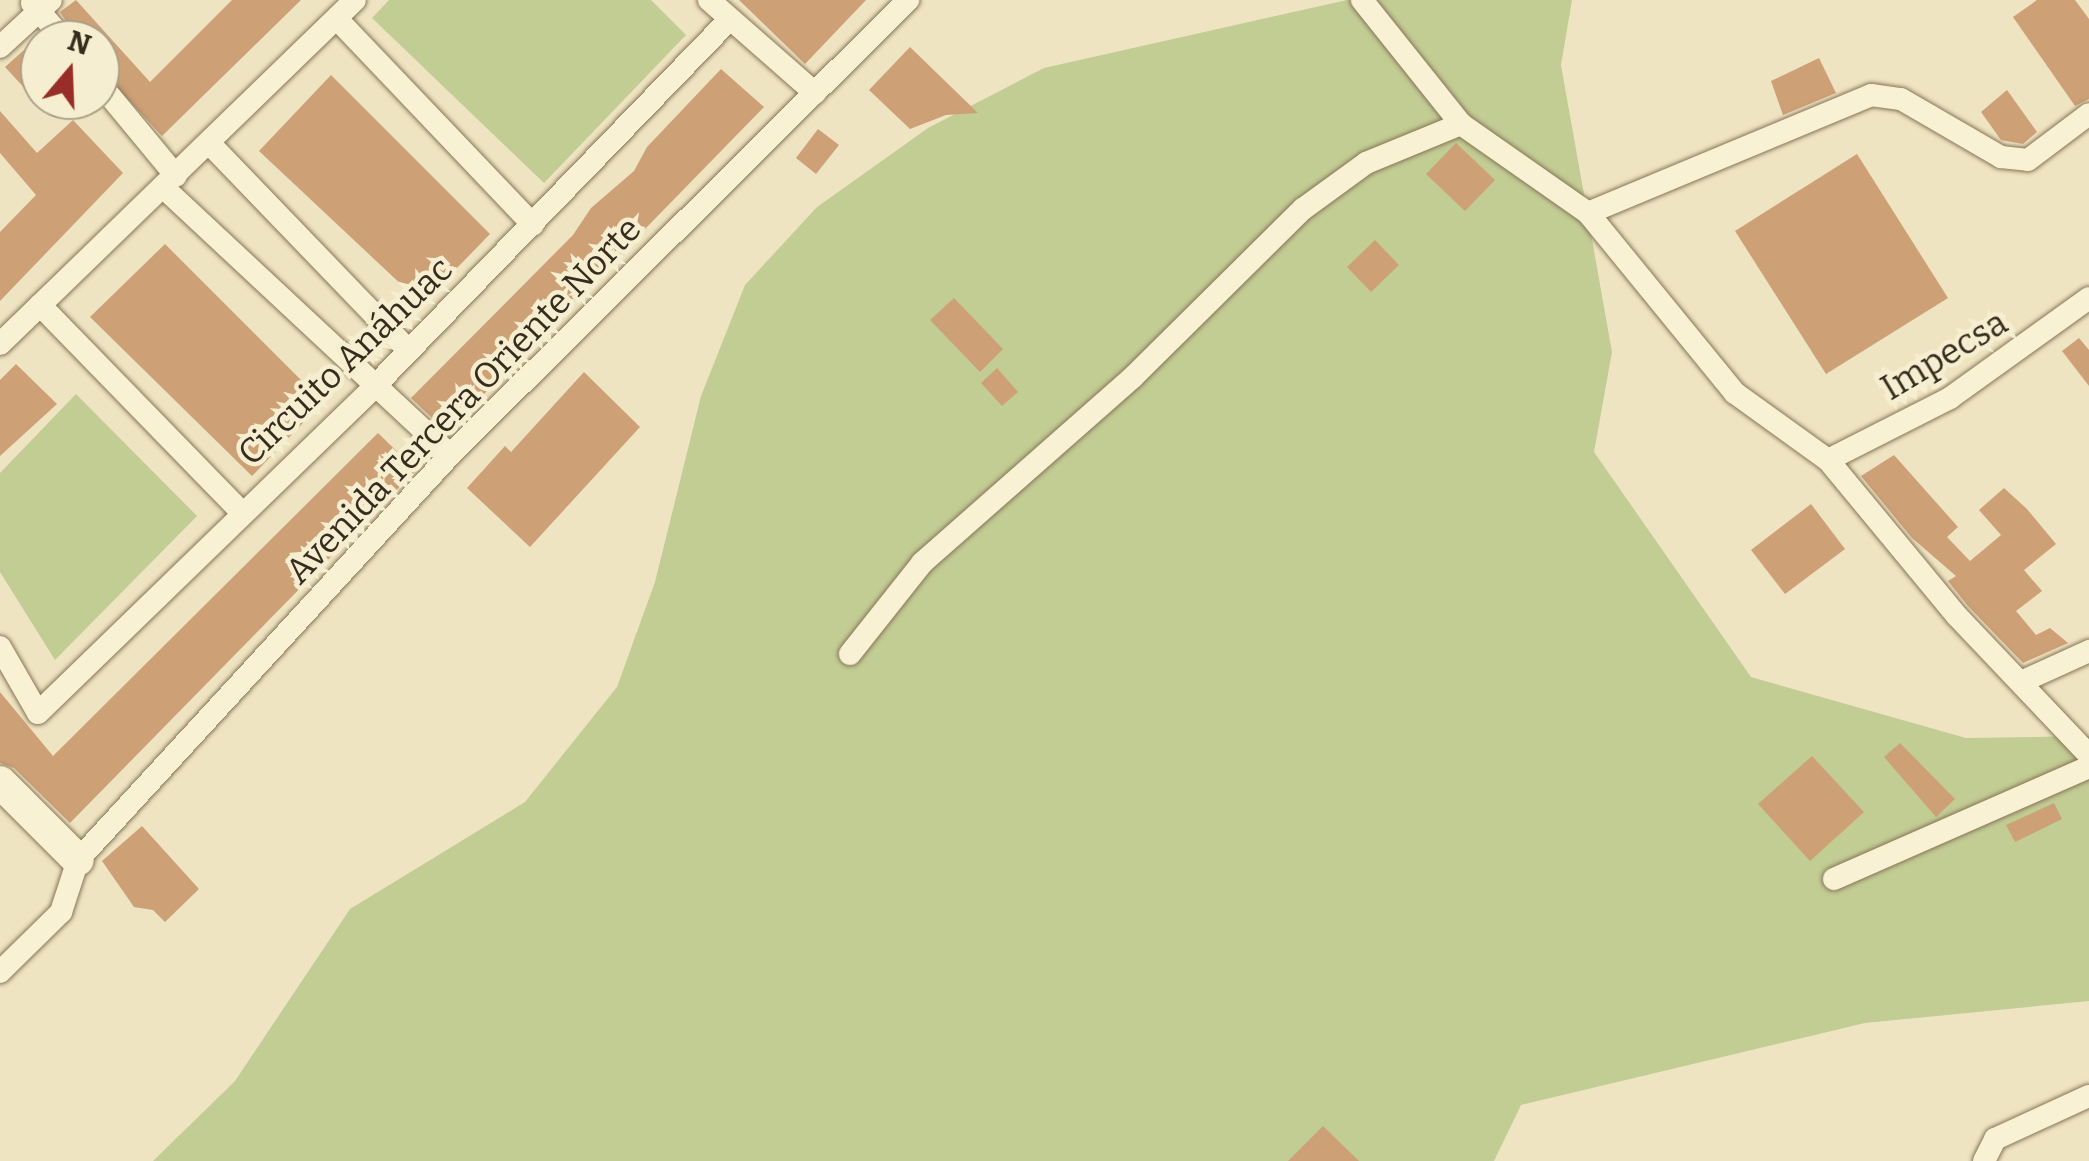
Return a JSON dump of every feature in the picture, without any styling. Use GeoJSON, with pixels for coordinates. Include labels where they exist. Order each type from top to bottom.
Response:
{"type":"FeatureCollection","features":[{"type":"Feature","properties":{"kind":"street"},"geometry":{"type":"LineString","coordinates":[[0,344],[171,183],[355,0]]}},
{"type":"Feature","properties":{"kind":"street"},"geometry":{"type":"LineString","coordinates":[[709,0],[815,93]]}},
{"type":"Feature","properties":{"kind":"street","name":"Avenida Tercera Oriente Norte"},"geometry":{"type":"LineString","coordinates":[[78,860],[450,455],[908,0]]}},
{"type":"Feature","properties":{"kind":"street"},"geometry":{"type":"LineString","coordinates":[[1362,0],[1461,124],[1588,213],[1735,393],[1828,460],[2089,755]]}},
{"type":"Feature","properties":{"kind":"street"},"geometry":{"type":"LineString","coordinates":[[0,47],[40,4]]}},
{"type":"Feature","properties":{"kind":"street"},"geometry":{"type":"LineString","coordinates":[[337,18],[533,224]]}},
{"type":"Feature","properties":{"kind":"street","name":"Circuito Anáhuac"},"geometry":{"type":"LineString","coordinates":[[0,647],[38,713],[240,512],[373,388],[730,19]]}},
{"type":"Feature","properties":{"kind":"street"},"geometry":{"type":"LineString","coordinates":[[1588,213],[1871,94],[1901,100],[2001,157],[2028,160],[2089,114]]}},
{"type":"Feature","properties":{"kind":"street"},"geometry":{"type":"LineString","coordinates":[[120,112],[171,183],[373,388],[450,455]]}},
{"type":"Feature","properties":{"kind":"street"},"geometry":{"type":"LineString","coordinates":[[850,654],[922,563],[1134,376],[1303,209],[1366,163],[1461,124]]}},
{"type":"Feature","properties":{"kind":"street"},"geometry":{"type":"LineString","coordinates":[[210,144],[408,350]]}},
{"type":"Feature","properties":{"kind":"street","name":"Impecsa"},"geometry":{"type":"LineString","coordinates":[[1828,460],[1950,398],[2089,298]]}},
{"type":"Feature","properties":{"kind":"street"},"geometry":{"type":"LineString","coordinates":[[40,305],[240,512]]}},
{"type":"Feature","properties":{"kind":"street"},"geometry":{"type":"LineString","coordinates":[[2021,682],[2089,651]]}},
{"type":"Feature","properties":{"kind":"street"},"geometry":{"type":"LineString","coordinates":[[1834,879],[2089,768]]}},
{"type":"Feature","properties":{"kind":"street"},"geometry":{"type":"LineString","coordinates":[[0,782],[78,860],[70,897],[0,972]]}},
{"type":"Feature","properties":{"kind":"street"},"geometry":{"type":"LineString","coordinates":[[1984,1161],[1994,1139],[2089,1096]]}},
{"type":"Feature","properties":{"kind":"green space"},"geometry":{"type":"Polygon","coordinates":[[[389,0],[651,0],[686,35],[544,183],[372,18],[389,0]]]}},
{"type":"Feature","properties":{"kind":"green space"},"geometry":{"type":"Polygon","coordinates":[[[1347,0],[1572,0],[1561,65],[1612,352],[1594,452],[1751,677],[1966,738],[2089,736],[2089,1001],[1865,1023],[1521,1105],[1494,1161],[153,1161],[235,1081],[350,909],[525,802],[617,687],[655,582],[701,396],[745,285],[817,207],[928,128],[1044,68],[1347,0]]]}},
{"type":"Feature","properties":{"kind":"green space"},"geometry":{"type":"Polygon","coordinates":[[[76,394],[197,516],[55,660],[0,572],[0,473],[76,394]]]}},
{"type":"Feature","properties":{"kind":"building"},"geometry":{"type":"Polygon","coordinates":[[[76,0],[94,20],[65,20],[60,12],[76,0]]]}},
{"type":"Feature","properties":{"kind":"building"},"geometry":{"type":"Polygon","coordinates":[[[232,0],[301,0],[162,136],[120,91],[120,49],[150,82],[232,0]]]}},
{"type":"Feature","properties":{"kind":"building"},"geometry":{"type":"Polygon","coordinates":[[[739,0],[866,0],[805,64],[739,0]]]}},
{"type":"Feature","properties":{"kind":"building"},"geometry":{"type":"Polygon","coordinates":[[[2037,0],[2075,0],[2089,19],[2089,99],[2075,106],[2013,17],[2037,0]]]}},
{"type":"Feature","properties":{"kind":"building"},"geometry":{"type":"Polygon","coordinates":[[[910,47],[978,113],[946,115],[910,129],[869,90],[910,47]]]}},
{"type":"Feature","properties":{"kind":"building"},"geometry":{"type":"Polygon","coordinates":[[[20,54],[20,83],[5,67],[20,54]]]}},
{"type":"Feature","properties":{"kind":"building"},"geometry":{"type":"Polygon","coordinates":[[[1819,58],[1836,93],[1783,115],[1771,81],[1819,58]]]}},
{"type":"Feature","properties":{"kind":"building"},"geometry":{"type":"Polygon","coordinates":[[[721,69],[764,107],[447,432],[411,398],[573,235],[591,208],[634,171],[647,147],[721,69]]]}},
{"type":"Feature","properties":{"kind":"building"},"geometry":{"type":"Polygon","coordinates":[[[331,75],[490,234],[422,304],[259,151],[331,75]]]}},
{"type":"Feature","properties":{"kind":"building"},"geometry":{"type":"Polygon","coordinates":[[[2007,90],[2037,132],[2023,144],[2001,140],[1981,112],[2007,90]]]}},
{"type":"Feature","properties":{"kind":"building"},"geometry":{"type":"Polygon","coordinates":[[[0,111],[37,153],[73,120],[123,173],[0,301],[0,232],[36,195],[0,153],[0,111]]]}},
{"type":"Feature","properties":{"kind":"building"},"geometry":{"type":"Polygon","coordinates":[[[818,129],[839,145],[816,174],[796,158],[818,129]]]}},
{"type":"Feature","properties":{"kind":"building"},"geometry":{"type":"Polygon","coordinates":[[[1456,143],[1495,180],[1465,211],[1426,174],[1456,143]]]}},
{"type":"Feature","properties":{"kind":"building"},"geometry":{"type":"Polygon","coordinates":[[[1857,154],[1948,298],[1826,374],[1735,231],[1857,154]]]}},
{"type":"Feature","properties":{"kind":"building"},"geometry":{"type":"Polygon","coordinates":[[[1375,240],[1399,265],[1371,292],[1347,267],[1375,240]]]}},
{"type":"Feature","properties":{"kind":"building"},"geometry":{"type":"Polygon","coordinates":[[[165,244],[323,402],[252,476],[90,317],[165,244]]]}},
{"type":"Feature","properties":{"kind":"building"},"geometry":{"type":"Polygon","coordinates":[[[954,298],[1003,349],[980,372],[930,320],[954,298]]]}},
{"type":"Feature","properties":{"kind":"building"},"geometry":{"type":"Polygon","coordinates":[[[2079,338],[2089,350],[2089,386],[2062,351],[2079,338]]]}},
{"type":"Feature","properties":{"kind":"building"},"geometry":{"type":"Polygon","coordinates":[[[16,364],[57,404],[0,456],[0,380],[16,364]]]}},
{"type":"Feature","properties":{"kind":"building"},"geometry":{"type":"Polygon","coordinates":[[[997,368],[1018,392],[1002,406],[981,383],[997,368]]]}},
{"type":"Feature","properties":{"kind":"building"},"geometry":{"type":"Polygon","coordinates":[[[584,372],[640,427],[530,547],[467,488],[505,446],[511,452],[584,372]]]}},
{"type":"Feature","properties":{"kind":"building"},"geometry":{"type":"Polygon","coordinates":[[[378,433],[416,470],[70,823],[14,768],[0,763],[0,692],[53,756],[378,433]]]}},
{"type":"Feature","properties":{"kind":"building"},"geometry":{"type":"Polygon","coordinates":[[[1894,455],[1958,527],[1947,537],[1970,561],[2001,535],[1979,510],[2004,488],[2027,509],[2056,544],[2024,570],[2042,591],[2016,611],[2036,635],[2050,628],[2068,643],[2023,663],[1968,606],[1948,581],[1956,576],[1912,538],[1861,476],[1894,455]]]}},
{"type":"Feature","properties":{"kind":"building"},"geometry":{"type":"Polygon","coordinates":[[[1811,504],[1845,549],[1785,594],[1751,550],[1811,504]]]}},
{"type":"Feature","properties":{"kind":"building"},"geometry":{"type":"Polygon","coordinates":[[[1900,743],[1955,799],[1936,817],[1884,757],[1900,743]]]}},
{"type":"Feature","properties":{"kind":"building"},"geometry":{"type":"Polygon","coordinates":[[[1812,756],[1864,812],[1810,861],[1758,804],[1812,756]]]}},
{"type":"Feature","properties":{"kind":"building"},"geometry":{"type":"Polygon","coordinates":[[[2054,803],[2062,819],[2015,842],[2006,825],[2054,803]]]}},
{"type":"Feature","properties":{"kind":"building"},"geometry":{"type":"Polygon","coordinates":[[[142,826],[199,889],[165,922],[153,910],[134,907],[102,861],[142,826]]]}},
{"type":"Feature","properties":{"kind":"building"},"geometry":{"type":"Polygon","coordinates":[[[1323,1126],[1359,1161],[1288,1161],[1323,1126]]]}}]}
